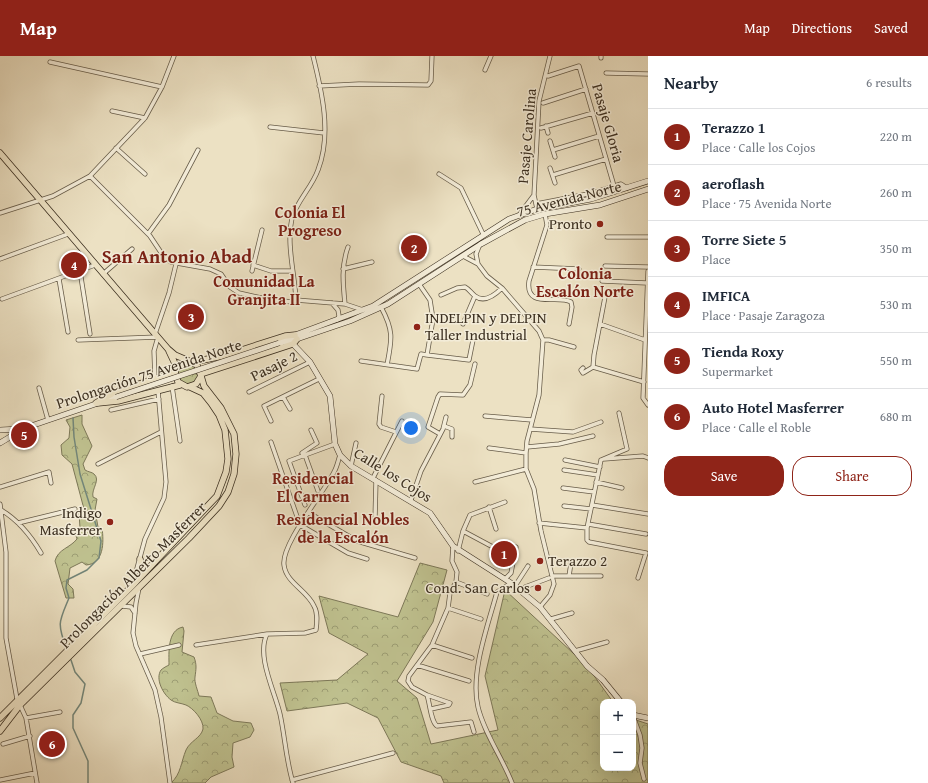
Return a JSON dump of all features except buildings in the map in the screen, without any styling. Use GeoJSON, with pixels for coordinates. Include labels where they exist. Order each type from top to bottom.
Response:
{"type":"FeatureCollection","features":[{"type":"Feature","properties":{"kind":"main road"},"geometry":{"type":"LineString","coordinates":[[0,153],[102,274],[168,349],[175,355],[191,362],[199,368],[201,375]]}},
{"type":"Feature","properties":{"kind":"main road","name":"75 Avenida Norte"},"geometry":{"type":"LineString","coordinates":[[295,339],[336,320],[364,310],[410,284],[482,234],[519,215],[537,210],[591,200],[648,181]]}},
{"type":"Feature","properties":{"kind":"main road","name":"75 Avenida Norte"},"geometry":{"type":"LineString","coordinates":[[280,343],[350,321],[381,307],[515,224],[545,214],[600,206],[648,189]]}},
{"type":"Feature","properties":{"kind":"main road"},"geometry":{"type":"LineString","coordinates":[[96,403],[115,392],[155,379],[176,370],[182,363],[223,356],[285,336],[295,339]]}},
{"type":"Feature","properties":{"kind":"main road"},"geometry":{"type":"LineString","coordinates":[[96,403],[118,401],[172,386],[180,385],[190,387],[196,384],[201,375],[295,339]]}},
{"type":"Feature","properties":{"kind":"main road","name":"Calle los Cojos"},"geometry":{"type":"LineString","coordinates":[[295,339],[330,396],[335,444],[340,455],[351,466],[411,500],[430,513],[453,546],[505,579],[540,607],[575,651],[618,699]]}},
{"type":"Feature","properties":{"kind":"main road","name":"Prolongación 75 Avenida Norte"},"geometry":{"type":"LineString","coordinates":[[0,443],[25,428],[116,396],[280,343]]}},
{"type":"Feature","properties":{"kind":"main road"},"geometry":{"type":"LineString","coordinates":[[168,349],[176,370],[176,379],[180,385]]}},
{"type":"Feature","properties":{"kind":"main road","name":"Prolongación Alberto Masferrer"},"geometry":{"type":"LineString","coordinates":[[0,731],[20,705],[122,606],[219,506],[228,492],[234,474],[236,454],[234,434],[221,408],[206,388],[201,375]]}},
{"type":"Feature","properties":{"kind":"main road","name":"Prolongación Alberto Masferrer"},"geometry":{"type":"LineString","coordinates":[[0,718],[17,699],[132,586],[149,566],[216,496],[226,472],[228,444],[219,415],[203,393],[190,387]]}},
{"type":"Feature","properties":{"kind":"main road","name":"Prolongación 75 Avenida Norte"},"geometry":{"type":"LineString","coordinates":[[0,430],[25,428]]}},
{"type":"Feature","properties":{"kind":"main road"},"geometry":{"type":"LineString","coordinates":[[140,560],[142,566],[149,566]]}},
{"type":"Feature","properties":{"kind":"main road"},"geometry":{"type":"LineString","coordinates":[[636,716],[648,718]]}},
{"type":"Feature","properties":{"kind":"street"},"geometry":{"type":"LineString","coordinates":[[0,213],[40,201],[66,190],[90,176],[145,118],[162,87],[174,56]]}},
{"type":"Feature","properties":{"kind":"street"},"geometry":{"type":"LineString","coordinates":[[296,300],[296,287],[292,271],[292,218],[319,169],[324,133],[324,104],[313,56]]}},
{"type":"Feature","properties":{"kind":"street"},"geometry":{"type":"LineString","coordinates":[[319,86],[359,84],[428,85],[431,81],[432,56]]}},
{"type":"Feature","properties":{"kind":"street"},"geometry":{"type":"LineString","coordinates":[[485,70],[491,56]]}},
{"type":"Feature","properties":{"kind":"street","name":"Pasaje Carolina"},"geometry":{"type":"LineString","coordinates":[[537,210],[534,195],[539,101],[550,56]]}},
{"type":"Feature","properties":{"kind":"street"},"geometry":{"type":"LineString","coordinates":[[50,62],[162,87]]}},
{"type":"Feature","properties":{"kind":"street","name":"Pasaje Gloria"},"geometry":{"type":"LineString","coordinates":[[548,76],[579,66],[614,186]]}},
{"type":"Feature","properties":{"kind":"street"},"geometry":{"type":"LineString","coordinates":[[606,73],[648,74]]}},
{"type":"Feature","properties":{"kind":"street"},"geometry":{"type":"LineString","coordinates":[[543,103],[586,89]]}},
{"type":"Feature","properties":{"kind":"street"},"geometry":{"type":"LineString","coordinates":[[112,111],[145,118]]}},
{"type":"Feature","properties":{"kind":"street"},"geometry":{"type":"LineString","coordinates":[[541,128],[592,113]]}},
{"type":"Feature","properties":{"kind":"street"},"geometry":{"type":"LineString","coordinates":[[546,126],[548,132]]}},
{"type":"Feature","properties":{"kind":"street"},"geometry":{"type":"LineString","coordinates":[[270,127],[324,133]]}},
{"type":"Feature","properties":{"kind":"street"},"geometry":{"type":"LineString","coordinates":[[553,150],[599,136]]}},
{"type":"Feature","properties":{"kind":"street"},"geometry":{"type":"LineString","coordinates":[[550,141],[555,157]]}},
{"type":"Feature","properties":{"kind":"street"},"geometry":{"type":"LineString","coordinates":[[116,148],[145,174]]}},
{"type":"Feature","properties":{"kind":"street"},"geometry":{"type":"LineString","coordinates":[[148,234],[169,205],[198,150]]}},
{"type":"Feature","properties":{"kind":"street"},"geometry":{"type":"LineString","coordinates":[[553,175],[606,160]]}},
{"type":"Feature","properties":{"kind":"street"},"geometry":{"type":"LineString","coordinates":[[550,168],[555,183]]}},
{"type":"Feature","properties":{"kind":"street"},"geometry":{"type":"LineString","coordinates":[[438,174],[461,188],[482,234]]}},
{"type":"Feature","properties":{"kind":"street"},"geometry":{"type":"LineString","coordinates":[[90,176],[148,234],[164,257],[176,264],[210,269],[221,274],[230,287],[239,293],[266,299],[292,302],[296,300],[345,304],[364,310]]}},
{"type":"Feature","properties":{"kind":"street"},"geometry":{"type":"LineString","coordinates":[[536,204],[593,193],[621,184],[628,188]]}},
{"type":"Feature","properties":{"kind":"street","name":"Pasaje Carolina"},"geometry":{"type":"LineString","coordinates":[[519,215],[534,195]]}},
{"type":"Feature","properties":{"kind":"street"},"geometry":{"type":"LineString","coordinates":[[545,214],[547,225],[528,286],[532,295],[540,300],[567,300],[571,302],[572,307],[569,324]]}},
{"type":"Feature","properties":{"kind":"street"},"geometry":{"type":"LineString","coordinates":[[252,271],[262,230]]}},
{"type":"Feature","properties":{"kind":"street"},"geometry":{"type":"LineString","coordinates":[[0,259],[68,234]]}},
{"type":"Feature","properties":{"kind":"street"},"geometry":{"type":"LineString","coordinates":[[607,237],[648,237]]}},
{"type":"Feature","properties":{"kind":"street"},"geometry":{"type":"LineString","coordinates":[[481,244],[476,254],[478,264],[487,276],[502,288],[537,329],[543,340],[541,375],[526,453],[526,469],[534,489],[539,523],[551,577],[554,584],[550,595],[540,607]]}},
{"type":"Feature","properties":{"kind":"street"},"geometry":{"type":"LineString","coordinates":[[345,304],[343,259],[348,247]]}},
{"type":"Feature","properties":{"kind":"street"},"geometry":{"type":"LineString","coordinates":[[102,274],[132,249]]}},
{"type":"Feature","properties":{"kind":"street"},"geometry":{"type":"LineString","coordinates":[[462,256],[478,264]]}},
{"type":"Feature","properties":{"kind":"street"},"geometry":{"type":"LineString","coordinates":[[343,269],[372,262]]}},
{"type":"Feature","properties":{"kind":"street"},"geometry":{"type":"LineString","coordinates":[[155,379],[154,350],[156,335],[176,264]]}},
{"type":"Feature","properties":{"kind":"street"},"geometry":{"type":"LineString","coordinates":[[2,299],[95,265]]}},
{"type":"Feature","properties":{"kind":"street"},"geometry":{"type":"LineString","coordinates":[[253,265],[271,271],[292,271]]}},
{"type":"Feature","properties":{"kind":"street"},"geometry":{"type":"LineString","coordinates":[[605,266],[648,267]]}},
{"type":"Feature","properties":{"kind":"street"},"geometry":{"type":"LineString","coordinates":[[533,267],[579,269]]}},
{"type":"Feature","properties":{"kind":"street"},"geometry":{"type":"LineString","coordinates":[[80,271],[90,334]]}},
{"type":"Feature","properties":{"kind":"street"},"geometry":{"type":"LineString","coordinates":[[648,271],[644,382],[644,401],[648,405]]}},
{"type":"Feature","properties":{"kind":"street"},"geometry":{"type":"LineString","coordinates":[[59,279],[68,332]]}},
{"type":"Feature","properties":{"kind":"street"},"geometry":{"type":"LineString","coordinates":[[602,281],[648,283]]}},
{"type":"Feature","properties":{"kind":"street"},"geometry":{"type":"LineString","coordinates":[[419,284],[430,300],[433,319],[426,355]]}},
{"type":"Feature","properties":{"kind":"street"},"geometry":{"type":"LineString","coordinates":[[440,295],[457,288],[464,287],[475,296],[487,298],[495,295],[502,288]]}},
{"type":"Feature","properties":{"kind":"street"},"geometry":{"type":"LineString","coordinates":[[463,324],[475,296]]}},
{"type":"Feature","properties":{"kind":"street"},"geometry":{"type":"LineString","coordinates":[[594,367],[592,362],[605,297]]}},
{"type":"Feature","properties":{"kind":"street"},"geometry":{"type":"LineString","coordinates":[[331,303],[339,313],[336,320]]}},
{"type":"Feature","properties":{"kind":"street"},"geometry":{"type":"LineString","coordinates":[[381,307],[390,324],[391,344],[387,365]]}},
{"type":"Feature","properties":{"kind":"street"},"geometry":{"type":"LineString","coordinates":[[600,324],[645,340]]}},
{"type":"Feature","properties":{"kind":"street"},"geometry":{"type":"LineString","coordinates":[[78,340],[156,335]]}},
{"type":"Feature","properties":{"kind":"street"},"geometry":{"type":"LineString","coordinates":[[361,361],[417,369],[421,354],[469,360],[474,335]]}},
{"type":"Feature","properties":{"kind":"street"},"geometry":{"type":"LineString","coordinates":[[543,340],[549,340],[574,347]]}},
{"type":"Feature","properties":{"kind":"street","name":"Pasaje 2"},"geometry":{"type":"LineString","coordinates":[[249,392],[310,362]]}},
{"type":"Feature","properties":{"kind":"street"},"geometry":{"type":"LineString","coordinates":[[440,434],[428,427],[438,397],[440,394],[463,394],[470,385],[475,364]]}},
{"type":"Feature","properties":{"kind":"street"},"geometry":{"type":"LineString","coordinates":[[583,368],[581,370],[583,373],[594,367],[644,382]]}},
{"type":"Feature","properties":{"kind":"street"},"geometry":{"type":"LineString","coordinates":[[271,421],[264,406],[319,379]]}},
{"type":"Feature","properties":{"kind":"street"},"geometry":{"type":"LineString","coordinates":[[172,386],[180,441]]}},
{"type":"Feature","properties":{"kind":"street"},"geometry":{"type":"LineString","coordinates":[[39,388],[48,420]]}},
{"type":"Feature","properties":{"kind":"street"},"geometry":{"type":"LineString","coordinates":[[132,586],[145,539],[164,498],[166,482],[158,390]]}},
{"type":"Feature","properties":{"kind":"street"},"geometry":{"type":"LineString","coordinates":[[382,396],[379,424],[381,427],[396,432]]}},
{"type":"Feature","properties":{"kind":"street"},"geometry":{"type":"LineString","coordinates":[[283,397],[290,409]]}},
{"type":"Feature","properties":{"kind":"street"},"geometry":{"type":"LineString","coordinates":[[112,410],[159,399]]}},
{"type":"Feature","properties":{"kind":"street"},"geometry":{"type":"LineString","coordinates":[[601,460],[626,449],[619,413]]}},
{"type":"Feature","properties":{"kind":"street"},"geometry":{"type":"LineString","coordinates":[[485,416],[532,420]]}},
{"type":"Feature","properties":{"kind":"street"},"geometry":{"type":"LineString","coordinates":[[411,500],[421,471],[444,426],[446,417]]}},
{"type":"Feature","properties":{"kind":"street"},"geometry":{"type":"LineString","coordinates":[[375,519],[375,479],[402,421]]}},
{"type":"Feature","properties":{"kind":"street"},"geometry":{"type":"LineString","coordinates":[[530,429],[574,432],[601,422]]}},
{"type":"Feature","properties":{"kind":"street"},"geometry":{"type":"LineString","coordinates":[[444,426],[452,429],[452,437]]}},
{"type":"Feature","properties":{"kind":"street"},"geometry":{"type":"LineString","coordinates":[[304,454],[318,443],[311,430]]}},
{"type":"Feature","properties":{"kind":"street"},"geometry":{"type":"LineString","coordinates":[[98,464],[161,432]]}},
{"type":"Feature","properties":{"kind":"street"},"geometry":{"type":"LineString","coordinates":[[527,447],[559,444],[593,436]]}},
{"type":"Feature","properties":{"kind":"street"},"geometry":{"type":"LineString","coordinates":[[271,442],[300,526],[348,553],[367,559]]}},
{"type":"Feature","properties":{"kind":"street"},"geometry":{"type":"LineString","coordinates":[[351,466],[356,443]]}},
{"type":"Feature","properties":{"kind":"street"},"geometry":{"type":"LineString","coordinates":[[305,506],[289,461],[304,454],[335,444]]}},
{"type":"Feature","properties":{"kind":"street"},"geometry":{"type":"LineString","coordinates":[[489,448],[526,453]]}},
{"type":"Feature","properties":{"kind":"street"},"geometry":{"type":"LineString","coordinates":[[304,454],[318,491]]}},
{"type":"Feature","properties":{"kind":"street"},"geometry":{"type":"LineString","coordinates":[[196,644],[267,634],[305,633],[316,630],[317,618],[314,605],[285,573],[283,564],[285,551],[334,473],[340,455]]}},
{"type":"Feature","properties":{"kind":"street"},"geometry":{"type":"LineString","coordinates":[[601,460],[643,456],[648,458]]}},
{"type":"Feature","properties":{"kind":"street"},"geometry":{"type":"LineString","coordinates":[[565,460],[600,467]]}},
{"type":"Feature","properties":{"kind":"street"},"geometry":{"type":"LineString","coordinates":[[601,460],[588,526],[587,540],[589,542],[646,553],[638,578]]}},
{"type":"Feature","properties":{"kind":"street"},"geometry":{"type":"LineString","coordinates":[[475,482],[526,469]]}},
{"type":"Feature","properties":{"kind":"street"},"geometry":{"type":"LineString","coordinates":[[564,470],[598,475]]}},
{"type":"Feature","properties":{"kind":"street"},"geometry":{"type":"LineString","coordinates":[[0,486],[49,472],[51,483]]}},
{"type":"Feature","properties":{"kind":"street"},"geometry":{"type":"LineString","coordinates":[[596,482],[622,488]]}},
{"type":"Feature","properties":{"kind":"street"},"geometry":{"type":"LineString","coordinates":[[563,488],[594,492]]}},
{"type":"Feature","properties":{"kind":"street"},"geometry":{"type":"LineString","coordinates":[[458,550],[463,531],[470,515],[504,502]]}},
{"type":"Feature","properties":{"kind":"street"},"geometry":{"type":"LineString","coordinates":[[564,506],[592,507],[648,514]]}},
{"type":"Feature","properties":{"kind":"street"},"geometry":{"type":"LineString","coordinates":[[1,507],[34,540],[41,553]]}},
{"type":"Feature","properties":{"kind":"street"},"geometry":{"type":"LineString","coordinates":[[1,507],[7,559],[6,638],[17,699]]}},
{"type":"Feature","properties":{"kind":"street"},"geometry":{"type":"LineString","coordinates":[[489,507],[496,529]]}},
{"type":"Feature","properties":{"kind":"street"},"geometry":{"type":"LineString","coordinates":[[18,523],[75,509]]}},
{"type":"Feature","properties":{"kind":"street"},"geometry":{"type":"LineString","coordinates":[[309,513],[357,541],[414,558]]}},
{"type":"Feature","properties":{"kind":"street"},"geometry":{"type":"LineString","coordinates":[[539,523],[588,526],[646,534]]}},
{"type":"Feature","properties":{"kind":"street"},"geometry":{"type":"LineString","coordinates":[[463,531],[491,546]]}},
{"type":"Feature","properties":{"kind":"street"},"geometry":{"type":"LineString","coordinates":[[0,537],[5,537]]}},
{"type":"Feature","properties":{"kind":"street"},"geometry":{"type":"LineString","coordinates":[[431,709],[449,705],[450,703],[427,695],[412,687],[409,683],[409,676],[432,645],[448,608],[450,593],[456,582],[457,572],[452,561],[453,546]]}},
{"type":"Feature","properties":{"kind":"street"},"geometry":{"type":"LineString","coordinates":[[505,579],[511,573],[516,547]]}},
{"type":"Feature","properties":{"kind":"street"},"geometry":{"type":"LineString","coordinates":[[569,576],[571,563]]}},
{"type":"Feature","properties":{"kind":"street"},"geometry":{"type":"LineString","coordinates":[[512,783],[480,714],[476,696],[477,674],[497,592],[513,585],[528,566]]}},
{"type":"Feature","properties":{"kind":"street"},"geometry":{"type":"LineString","coordinates":[[522,592],[525,587],[551,577],[601,576]]}},
{"type":"Feature","properties":{"kind":"street"},"geometry":{"type":"LineString","coordinates":[[456,582],[487,594]]}},
{"type":"Feature","properties":{"kind":"street"},"geometry":{"type":"LineString","coordinates":[[139,588],[136,599],[133,633],[140,654],[156,690],[170,783]]}},
{"type":"Feature","properties":{"kind":"street"},"geometry":{"type":"LineString","coordinates":[[122,606],[131,607],[135,613]]}},
{"type":"Feature","properties":{"kind":"street"},"geometry":{"type":"LineString","coordinates":[[448,608],[481,619]]}},
{"type":"Feature","properties":{"kind":"street"},"geometry":{"type":"LineString","coordinates":[[551,619],[572,613]]}},
{"type":"Feature","properties":{"kind":"street"},"geometry":{"type":"LineString","coordinates":[[267,634],[264,639],[265,658],[272,692],[280,714],[292,781],[393,753]]}},
{"type":"Feature","properties":{"kind":"street"},"geometry":{"type":"LineString","coordinates":[[575,651],[607,642]]}},
{"type":"Feature","properties":{"kind":"street"},"geometry":{"type":"LineString","coordinates":[[140,654],[179,645]]}},
{"type":"Feature","properties":{"kind":"street"},"geometry":{"type":"LineString","coordinates":[[432,645],[472,658]]}},
{"type":"Feature","properties":{"kind":"street"},"geometry":{"type":"LineString","coordinates":[[417,665],[469,681]]}},
{"type":"Feature","properties":{"kind":"street"},"geometry":{"type":"LineString","coordinates":[[427,695],[432,720],[437,726],[440,727],[471,722],[474,732]]}},
{"type":"Feature","properties":{"kind":"street"},"geometry":{"type":"LineString","coordinates":[[20,705],[26,718],[30,736],[37,783]]}},
{"type":"Feature","properties":{"kind":"street"},"geometry":{"type":"LineString","coordinates":[[26,718],[60,712]]}},
{"type":"Feature","properties":{"kind":"street"},"geometry":{"type":"LineString","coordinates":[[636,724],[642,748],[640,763],[644,779]]}},
{"type":"Feature","properties":{"kind":"street"},"geometry":{"type":"LineString","coordinates":[[3,744],[30,736]]}},
{"type":"Feature","properties":{"kind":"street"},"geometry":{"type":"LineString","coordinates":[[0,780],[35,773]]}},
{"type":"Feature","properties":{"kind":"green space"},"geometry":{"type":"Polygon","coordinates":[[[188,364],[195,367],[198,374],[195,381],[188,384],[181,381],[178,374],[181,367],[188,364]]]}},
{"type":"Feature","properties":{"kind":"green space"},"geometry":{"type":"Polygon","coordinates":[[[82,415],[82,424],[92,446],[83,464],[85,470],[93,473],[97,479],[93,491],[93,497],[97,499],[95,510],[98,527],[102,528],[103,546],[100,557],[92,564],[86,565],[82,562],[70,568],[68,584],[73,589],[74,598],[66,598],[55,561],[61,551],[77,539],[75,532],[80,528],[79,513],[84,509],[72,464],[62,455],[61,445],[69,438],[70,427],[66,420],[82,415]]]}},
{"type":"Feature","properties":{"kind":"green space"},"geometry":{"type":"Polygon","coordinates":[[[420,563],[447,570],[433,622],[397,681],[417,698],[431,744],[498,730],[485,676],[505,590],[587,666],[611,699],[600,699],[600,771],[636,771],[636,720],[648,724],[648,783],[444,783],[441,776],[401,762],[378,718],[347,703],[287,711],[280,683],[337,680],[368,654],[329,633],[319,596],[398,617],[420,563]]]}},
{"type":"Feature","properties":{"kind":"green space"},"geometry":{"type":"Polygon","coordinates":[[[183,627],[182,652],[194,657],[196,662],[195,681],[199,696],[211,697],[217,713],[233,721],[251,723],[254,730],[250,737],[233,743],[232,757],[234,767],[211,777],[205,783],[171,783],[179,772],[186,750],[200,735],[203,729],[202,722],[195,712],[186,705],[171,700],[165,694],[159,682],[159,674],[161,670],[169,665],[169,648],[172,637],[178,629],[183,627]]]}},
{"type":"Feature","properties":{"kind":"waterway"},"geometry":{"type":"LineString","coordinates":[[66,648],[61,633],[60,622],[69,598],[66,588],[67,580],[87,570],[99,558],[101,541],[80,474],[74,437],[73,418]]}},
{"type":"Feature","properties":{"kind":"waterway"},"geometry":{"type":"LineString","coordinates":[[71,660],[75,672],[85,684],[81,703],[73,715],[73,728],[88,761],[88,783]]}},
{"type":"Feature","properties":{"kind":"place","name":"Pronto"},"geometry":{"type":"Point","coordinates":[600,224]}},
{"type":"Feature","properties":{"kind":"place","name":"aeroflash"},"geometry":{"type":"Point","coordinates":[414,248]}},
{"type":"Feature","properties":{"kind":"place","name":"IMFICA"},"geometry":{"type":"Point","coordinates":[74,265]}},
{"type":"Feature","properties":{"kind":"place","name":"Torre Siete 5"},"geometry":{"type":"Point","coordinates":[191,317]}},
{"type":"Feature","properties":{"kind":"place","name":"INDELPIN y DELPIN Taller Industrial"},"geometry":{"type":"Point","coordinates":[417,327]}},
{"type":"Feature","properties":{"kind":"place","name":"Tienda Roxy"},"geometry":{"type":"Point","coordinates":[24,435]}},
{"type":"Feature","properties":{"kind":"place","name":"Indigo Masferrer"},"geometry":{"type":"Point","coordinates":[110,522]}},
{"type":"Feature","properties":{"kind":"place","name":"Terazzo 1"},"geometry":{"type":"Point","coordinates":[504,554]}},
{"type":"Feature","properties":{"kind":"place","name":"Terazzo 2"},"geometry":{"type":"Point","coordinates":[540,561]}},
{"type":"Feature","properties":{"kind":"place","name":"Cond. San Carlos"},"geometry":{"type":"Point","coordinates":[538,588]}},
{"type":"Feature","properties":{"kind":"place","name":"Auto Hotel Masferrer"},"geometry":{"type":"Point","coordinates":[52,744]}},
{"type":"Feature","properties":{"kind":"district","name":"Colonia El Progreso"},"geometry":{"type":"Point","coordinates":[310,221]}},
{"type":"Feature","properties":{"kind":"district","name":"San Antonio Abad"},"geometry":{"type":"Point","coordinates":[177,256]}},
{"type":"Feature","properties":{"kind":"district","name":"Colonia Escalón Norte"},"geometry":{"type":"Point","coordinates":[585,282]}},
{"type":"Feature","properties":{"kind":"district","name":"Comunidad La Granjita II"},"geometry":{"type":"Point","coordinates":[264,290]}},
{"type":"Feature","properties":{"kind":"district","name":"Residencial El Carmen"},"geometry":{"type":"Point","coordinates":[313,487]}},
{"type":"Feature","properties":{"kind":"district","name":"Residencial Nobles de la Escalón"},"geometry":{"type":"Point","coordinates":[343,528]}}]}
